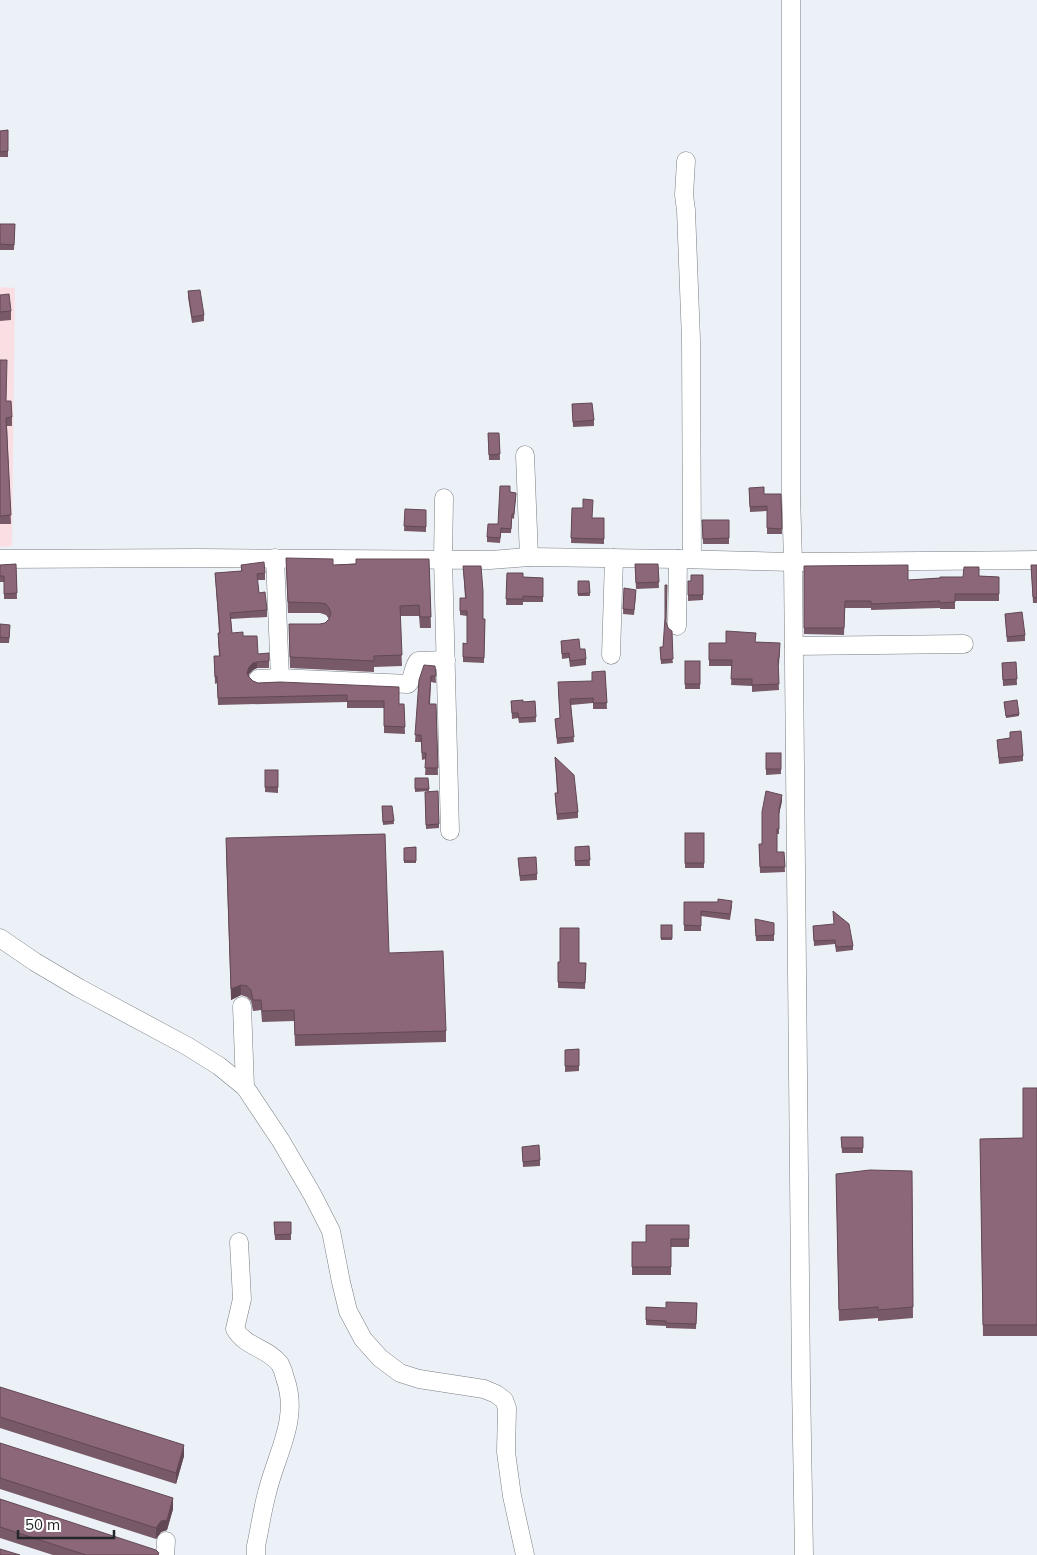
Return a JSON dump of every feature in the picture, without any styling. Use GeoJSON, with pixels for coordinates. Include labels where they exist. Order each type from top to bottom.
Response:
{"type":"FeatureCollection","features":[{"type":"Feature","properties":{"kind":"street"},"geometry":{"type":"LineString","coordinates":[[791,0],[791,494],[804,1555]]}},
{"type":"Feature","properties":{"kind":"street"},"geometry":{"type":"LineString","coordinates":[[677,626],[685,559],[691,340],[684,194],[686,161]]}},
{"type":"Feature","properties":{"kind":"street"},"geometry":{"type":"LineString","coordinates":[[525,455],[529,556]]}},
{"type":"Feature","properties":{"kind":"street"},"geometry":{"type":"LineString","coordinates":[[444,498],[443,559],[450,831]]}},
{"type":"Feature","properties":{"kind":"street"},"geometry":{"type":"LineString","coordinates":[[0,559],[275,558],[490,560],[529,556],[793,562],[1037,560]]}},
{"type":"Feature","properties":{"kind":"street"},"geometry":{"type":"LineString","coordinates":[[275,558],[286,624],[280,678]]}},
{"type":"Feature","properties":{"kind":"street"},"geometry":{"type":"LineString","coordinates":[[611,655],[614,558]]}},
{"type":"Feature","properties":{"kind":"street"},"geometry":{"type":"LineString","coordinates":[[794,646],[964,644]]}},
{"type":"Feature","properties":{"kind":"street"},"geometry":{"type":"LineString","coordinates":[[258,679],[280,678],[408,684],[411,680],[414,665],[418,661],[446,660]]}},
{"type":"Feature","properties":{"kind":"street"},"geometry":{"type":"LineString","coordinates":[[0,938],[35,962],[79,988],[187,1046],[219,1066],[245,1087],[281,1141],[331,1231],[348,1311],[363,1339],[380,1358],[400,1372],[419,1379],[484,1388],[504,1400],[507,1408],[506,1452],[512,1496],[525,1555]]}},
{"type":"Feature","properties":{"kind":"street"},"geometry":{"type":"LineString","coordinates":[[242,1006],[245,1087]]}},
{"type":"Feature","properties":{"kind":"street"},"geometry":{"type":"LineString","coordinates":[[239,1242],[242,1298],[235,1329],[242,1340],[268,1353],[281,1365],[290,1391],[290,1422],[267,1492],[256,1546],[256,1555]]}},
{"type":"Feature","properties":{"kind":"shaded area"},"geometry":{"type":"Polygon","coordinates":[[[0,287],[15,288],[12,546],[0,547],[0,287]]]}},
{"type":"Feature","properties":{"kind":"building"},"geometry":{"type":"Polygon","coordinates":[[[8,130],[8,151],[0,152],[0,131],[8,130]]]}},
{"type":"Feature","properties":{"kind":"building"},"geometry":{"type":"Polygon","coordinates":[[[0,224],[15,224],[14,245],[0,244],[0,224]]]}},
{"type":"Feature","properties":{"kind":"building"},"geometry":{"type":"Polygon","coordinates":[[[200,290],[204,315],[192,317],[188,291],[200,290]]]}},
{"type":"Feature","properties":{"kind":"building"},"geometry":{"type":"Polygon","coordinates":[[[9,294],[11,311],[0,312],[0,295],[9,294]]]}},
{"type":"Feature","properties":{"kind":"building"},"geometry":{"type":"Polygon","coordinates":[[[0,360],[7,360],[6,401],[11,401],[12,417],[6,418],[11,515],[0,516],[0,360]]]}},
{"type":"Feature","properties":{"kind":"building"},"geometry":{"type":"Polygon","coordinates":[[[592,403],[594,420],[573,422],[572,404],[592,403]]]}},
{"type":"Feature","properties":{"kind":"building"},"geometry":{"type":"Polygon","coordinates":[[[488,433],[499,433],[500,454],[489,455],[488,433]]]}},
{"type":"Feature","properties":{"kind":"building"},"geometry":{"type":"Polygon","coordinates":[[[500,486],[510,486],[510,492],[516,493],[511,529],[501,528],[500,538],[487,537],[488,524],[498,524],[500,486]]]}},
{"type":"Feature","properties":{"kind":"building"},"geometry":{"type":"Polygon","coordinates":[[[764,487],[764,494],[781,494],[782,529],[767,528],[767,506],[750,507],[749,488],[764,487]]]}},
{"type":"Feature","properties":{"kind":"building"},"geometry":{"type":"Polygon","coordinates":[[[583,499],[593,500],[592,518],[604,518],[604,539],[571,538],[572,508],[583,508],[583,499]]]}},
{"type":"Feature","properties":{"kind":"building"},"geometry":{"type":"Polygon","coordinates":[[[405,509],[426,510],[426,527],[404,526],[405,509]]]}},
{"type":"Feature","properties":{"kind":"building"},"geometry":{"type":"Polygon","coordinates":[[[702,520],[729,520],[729,538],[703,539],[702,520]]]}},
{"type":"Feature","properties":{"kind":"building"},"geometry":{"type":"Polygon","coordinates":[[[286,558],[333,559],[333,565],[356,564],[356,559],[429,559],[431,617],[420,617],[419,605],[400,606],[402,655],[374,656],[374,661],[290,657],[289,624],[325,623],[331,613],[326,604],[288,602],[286,558]]]}},
{"type":"Feature","properties":{"kind":"building"},"geometry":{"type":"Polygon","coordinates":[[[264,562],[265,573],[257,574],[259,593],[265,592],[267,610],[230,613],[232,633],[243,632],[243,636],[257,636],[258,654],[269,653],[269,661],[253,663],[249,667],[247,673],[249,677],[258,683],[280,682],[399,687],[399,704],[404,704],[405,727],[384,726],[384,701],[347,701],[347,695],[218,698],[214,656],[220,656],[218,633],[220,633],[215,573],[242,571],[241,565],[264,562]]]}},
{"type":"Feature","properties":{"kind":"building"},"geometry":{"type":"Polygon","coordinates":[[[16,564],[17,593],[4,594],[4,576],[0,576],[0,565],[16,564]]]}},
{"type":"Feature","properties":{"kind":"building"},"geometry":{"type":"Polygon","coordinates":[[[635,564],[658,564],[659,582],[636,583],[635,564]]]}},
{"type":"Feature","properties":{"kind":"building"},"geometry":{"type":"Polygon","coordinates":[[[908,565],[908,580],[963,577],[964,567],[979,567],[979,576],[999,577],[999,594],[955,594],[955,602],[940,603],[940,601],[871,604],[871,601],[845,601],[844,628],[804,628],[804,566],[908,565]]]}},
{"type":"Feature","properties":{"kind":"building"},"geometry":{"type":"Polygon","coordinates":[[[1031,565],[1037,565],[1037,598],[1033,597],[1031,565]]]}},
{"type":"Feature","properties":{"kind":"building"},"geometry":{"type":"Polygon","coordinates":[[[463,566],[481,566],[483,619],[485,619],[484,658],[463,657],[463,643],[467,644],[467,611],[460,611],[460,598],[466,598],[463,566]]]}},
{"type":"Feature","properties":{"kind":"building"},"geometry":{"type":"Polygon","coordinates":[[[507,573],[523,573],[523,577],[543,578],[543,597],[523,596],[523,599],[506,599],[507,573]]]}},
{"type":"Feature","properties":{"kind":"building"},"geometry":{"type":"Polygon","coordinates":[[[691,575],[703,575],[703,595],[688,595],[688,581],[691,581],[691,575]]]}},
{"type":"Feature","properties":{"kind":"building"},"geometry":{"type":"Polygon","coordinates":[[[578,581],[589,581],[590,593],[578,594],[578,581]]]}},
{"type":"Feature","properties":{"kind":"building"},"geometry":{"type":"Polygon","coordinates":[[[665,585],[667,585],[666,622],[668,628],[672,631],[673,659],[661,660],[660,647],[663,647],[665,618],[665,585]]]}},
{"type":"Feature","properties":{"kind":"building"},"geometry":{"type":"Polygon","coordinates":[[[624,588],[636,590],[634,610],[623,609],[624,588]]]}},
{"type":"Feature","properties":{"kind":"building"},"geometry":{"type":"Polygon","coordinates":[[[1022,612],[1025,635],[1007,637],[1005,614],[1022,612]]]}},
{"type":"Feature","properties":{"kind":"building"},"geometry":{"type":"Polygon","coordinates":[[[0,624],[10,625],[9,638],[0,637],[0,624]]]}},
{"type":"Feature","properties":{"kind":"building"},"geometry":{"type":"Polygon","coordinates":[[[726,631],[756,633],[755,642],[780,643],[778,658],[779,684],[752,685],[752,679],[731,679],[732,660],[709,660],[709,643],[726,643],[726,631]]]}},
{"type":"Feature","properties":{"kind":"building"},"geometry":{"type":"Polygon","coordinates":[[[579,639],[580,649],[585,649],[586,659],[570,661],[569,653],[562,654],[561,641],[579,639]]]}},
{"type":"Feature","properties":{"kind":"building"},"geometry":{"type":"Polygon","coordinates":[[[685,661],[700,661],[700,684],[685,684],[685,661]]]}},
{"type":"Feature","properties":{"kind":"building"},"geometry":{"type":"Polygon","coordinates":[[[1016,662],[1017,679],[1003,680],[1002,663],[1016,662]]]}},
{"type":"Feature","properties":{"kind":"building"},"geometry":{"type":"Polygon","coordinates":[[[424,665],[435,666],[436,676],[431,676],[429,704],[436,704],[438,768],[425,768],[426,753],[422,753],[421,735],[415,735],[419,680],[424,665]]]}},
{"type":"Feature","properties":{"kind":"building"},"geometry":{"type":"Polygon","coordinates":[[[605,671],[607,703],[593,703],[593,698],[570,699],[574,737],[557,738],[555,719],[560,718],[558,682],[592,681],[592,672],[605,671]]]}},
{"type":"Feature","properties":{"kind":"building"},"geometry":{"type":"Polygon","coordinates":[[[523,700],[523,702],[535,701],[536,717],[519,718],[518,713],[512,713],[511,701],[523,700]]]}},
{"type":"Feature","properties":{"kind":"building"},"geometry":{"type":"Polygon","coordinates":[[[1017,700],[1019,714],[1006,716],[1004,702],[1017,700]]]}},
{"type":"Feature","properties":{"kind":"building"},"geometry":{"type":"Polygon","coordinates":[[[1021,731],[1023,756],[999,758],[997,740],[1010,738],[1010,732],[1021,731]]]}},
{"type":"Feature","properties":{"kind":"building"},"geometry":{"type":"Polygon","coordinates":[[[766,753],[781,753],[781,769],[766,769],[766,753]]]}},
{"type":"Feature","properties":{"kind":"building"},"geometry":{"type":"Polygon","coordinates":[[[555,757],[574,775],[578,812],[557,814],[555,793],[558,793],[555,757]]]}},
{"type":"Feature","properties":{"kind":"building"},"geometry":{"type":"Polygon","coordinates":[[[265,770],[278,770],[278,787],[265,787],[265,770]]]}},
{"type":"Feature","properties":{"kind":"building"},"geometry":{"type":"Polygon","coordinates":[[[415,778],[428,778],[429,789],[415,789],[415,778]]]}},
{"type":"Feature","properties":{"kind":"building"},"geometry":{"type":"Polygon","coordinates":[[[438,791],[439,824],[426,825],[425,792],[438,791]]]}},
{"type":"Feature","properties":{"kind":"building"},"geometry":{"type":"Polygon","coordinates":[[[766,791],[782,795],[779,809],[779,829],[777,829],[777,852],[784,852],[785,867],[760,867],[759,844],[762,844],[762,812],[766,791]]]}},
{"type":"Feature","properties":{"kind":"building"},"geometry":{"type":"Polygon","coordinates":[[[382,806],[392,806],[394,821],[383,822],[382,806]]]}},
{"type":"Feature","properties":{"kind":"building"},"geometry":{"type":"Polygon","coordinates":[[[685,833],[704,833],[704,863],[685,863],[685,833]]]}},
{"type":"Feature","properties":{"kind":"building"},"geometry":{"type":"Polygon","coordinates":[[[385,834],[389,953],[443,951],[446,1031],[295,1035],[294,1010],[262,1011],[261,1000],[253,1000],[251,990],[247,986],[241,985],[231,989],[226,838],[385,834]]]}},
{"type":"Feature","properties":{"kind":"building"},"geometry":{"type":"Polygon","coordinates":[[[589,846],[590,860],[575,861],[575,847],[589,846]]]}},
{"type":"Feature","properties":{"kind":"building"},"geometry":{"type":"Polygon","coordinates":[[[416,847],[416,861],[404,861],[404,848],[416,847]]]}},
{"type":"Feature","properties":{"kind":"building"},"geometry":{"type":"Polygon","coordinates":[[[536,857],[537,874],[520,876],[518,858],[536,857]]]}},
{"type":"Feature","properties":{"kind":"building"},"geometry":{"type":"Polygon","coordinates":[[[718,899],[732,901],[730,914],[701,911],[701,926],[684,925],[684,902],[718,902],[718,899]]]}},
{"type":"Feature","properties":{"kind":"building"},"geometry":{"type":"Polygon","coordinates":[[[833,911],[849,924],[853,946],[836,947],[835,940],[814,941],[813,926],[834,924],[833,911]]]}},
{"type":"Feature","properties":{"kind":"building"},"geometry":{"type":"Polygon","coordinates":[[[755,919],[774,923],[774,935],[756,936],[755,919]]]}},
{"type":"Feature","properties":{"kind":"building"},"geometry":{"type":"Polygon","coordinates":[[[661,925],[672,925],[672,938],[661,938],[661,925]]]}},
{"type":"Feature","properties":{"kind":"building"},"geometry":{"type":"Polygon","coordinates":[[[560,928],[579,928],[579,963],[586,963],[585,983],[558,982],[560,928]]]}},
{"type":"Feature","properties":{"kind":"building"},"geometry":{"type":"Polygon","coordinates":[[[579,1049],[579,1066],[565,1066],[565,1050],[579,1049]]]}},
{"type":"Feature","properties":{"kind":"building"},"geometry":{"type":"Polygon","coordinates":[[[1023,1088],[1037,1088],[1037,1325],[983,1325],[980,1139],[1023,1138],[1023,1088]]]}},
{"type":"Feature","properties":{"kind":"building"},"geometry":{"type":"Polygon","coordinates":[[[841,1137],[863,1137],[863,1148],[842,1148],[841,1137]]]}},
{"type":"Feature","properties":{"kind":"building"},"geometry":{"type":"Polygon","coordinates":[[[539,1145],[540,1160],[523,1162],[522,1147],[539,1145]]]}},
{"type":"Feature","properties":{"kind":"building"},"geometry":{"type":"Polygon","coordinates":[[[870,1170],[912,1171],[913,1307],[878,1310],[878,1307],[839,1310],[836,1174],[870,1170]]]}},
{"type":"Feature","properties":{"kind":"building"},"geometry":{"type":"Polygon","coordinates":[[[274,1222],[291,1222],[291,1234],[275,1235],[274,1222]]]}},
{"type":"Feature","properties":{"kind":"building"},"geometry":{"type":"Polygon","coordinates":[[[646,1225],[689,1225],[689,1239],[671,1239],[671,1267],[632,1267],[632,1242],[646,1242],[646,1225]]]}},
{"type":"Feature","properties":{"kind":"building"},"geometry":{"type":"Polygon","coordinates":[[[666,1302],[697,1303],[696,1324],[646,1320],[646,1307],[666,1308],[666,1302]]]}},
{"type":"Feature","properties":{"kind":"building"},"geometry":{"type":"Polygon","coordinates":[[[0,1387],[184,1445],[176,1473],[0,1417],[0,1387]]]}},
{"type":"Feature","properties":{"kind":"building"},"geometry":{"type":"Polygon","coordinates":[[[0,1443],[173,1498],[167,1520],[161,1521],[156,1528],[0,1478],[0,1443]]]}},
{"type":"Feature","properties":{"kind":"building"},"geometry":{"type":"Polygon","coordinates":[[[0,1499],[156,1550],[159,1553],[158,1555],[86,1555],[0,1527],[0,1499]]]}},
{"type":"Feature","properties":{"kind":"building"},"geometry":{"type":"Polygon","coordinates":[[[0,1549],[20,1555],[0,1555],[0,1549]]]}}]}
